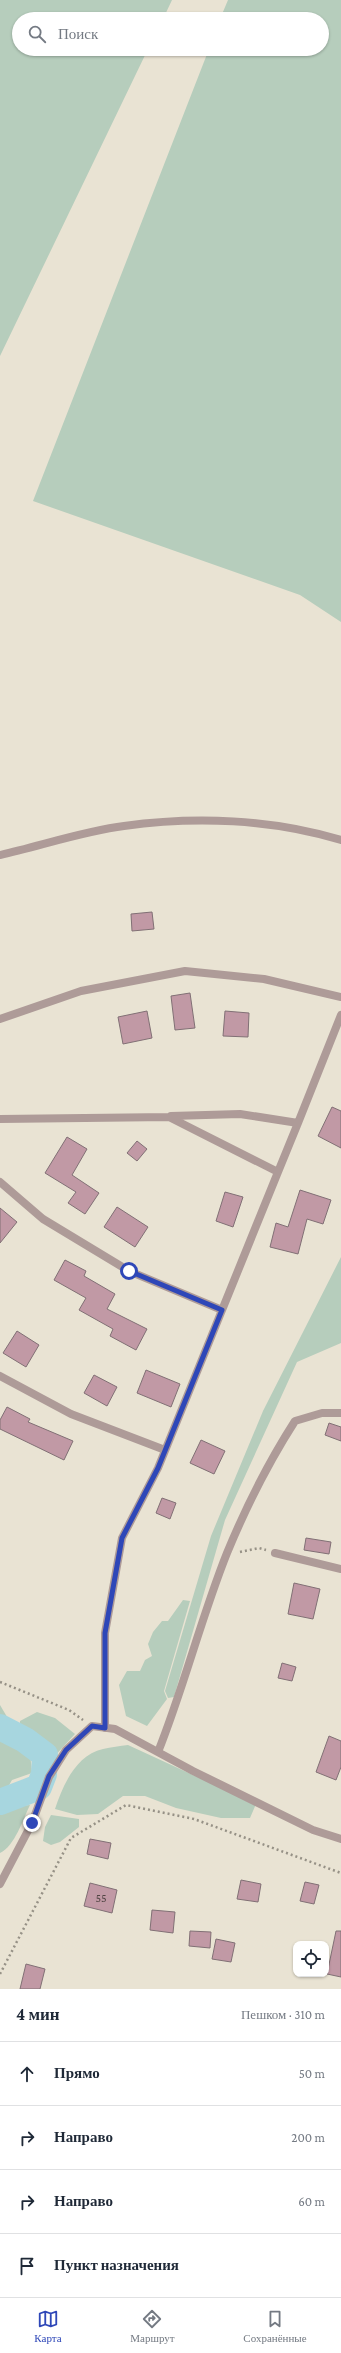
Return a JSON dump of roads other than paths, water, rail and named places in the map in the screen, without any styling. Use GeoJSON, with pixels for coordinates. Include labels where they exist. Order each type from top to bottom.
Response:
{"type":"FeatureCollection","features":[{"type":"Feature","properties":{"kind":"lane"},"geometry":{"type":"LineString","coordinates":[[0,855],[123,826],[174,821],[267,824],[318,833],[341,840]]}},
{"type":"Feature","properties":{"kind":"lane"},"geometry":{"type":"LineString","coordinates":[[0,1019],[81,991],[185,971],[264,979],[341,997]]}},
{"type":"Feature","properties":{"kind":"lane"},"geometry":{"type":"LineString","coordinates":[[105,1728],[105,1633],[122,1538],[165,1450],[341,1014]]}},
{"type":"Feature","properties":{"kind":"lane"},"geometry":{"type":"LineString","coordinates":[[0,1119],[240,1114],[298,1123]]}},
{"type":"Feature","properties":{"kind":"lane"},"geometry":{"type":"LineString","coordinates":[[169,1116],[278,1172]]}},
{"type":"Feature","properties":{"kind":"lane"},"geometry":{"type":"LineString","coordinates":[[0,1182],[43,1219],[129,1271],[222,1310]]}},
{"type":"Feature","properties":{"kind":"lane"},"geometry":{"type":"LineString","coordinates":[[0,1376],[71,1414],[165,1450]]}},
{"type":"Feature","properties":{"kind":"lane"},"geometry":{"type":"LineString","coordinates":[[158,1752],[174,1711],[227,1554],[270,1460],[295,1421],[322,1413],[341,1413]]}},
{"type":"Feature","properties":{"kind":"lane"},"geometry":{"type":"LineString","coordinates":[[275,1553],[341,1569]]}},
{"type":"Feature","properties":{"kind":"lane"},"geometry":{"type":"LineString","coordinates":[[0,1884],[32,1823],[49,1776],[66,1750],[92,1726],[115,1729],[313,1830],[341,1839]]}},
{"type":"Feature","properties":{"kind":"waterway"},"geometry":{"type":"LineString","coordinates":[[0,1727],[25,1740],[45,1755],[44,1774],[39,1787],[0,1802]]}}]}
